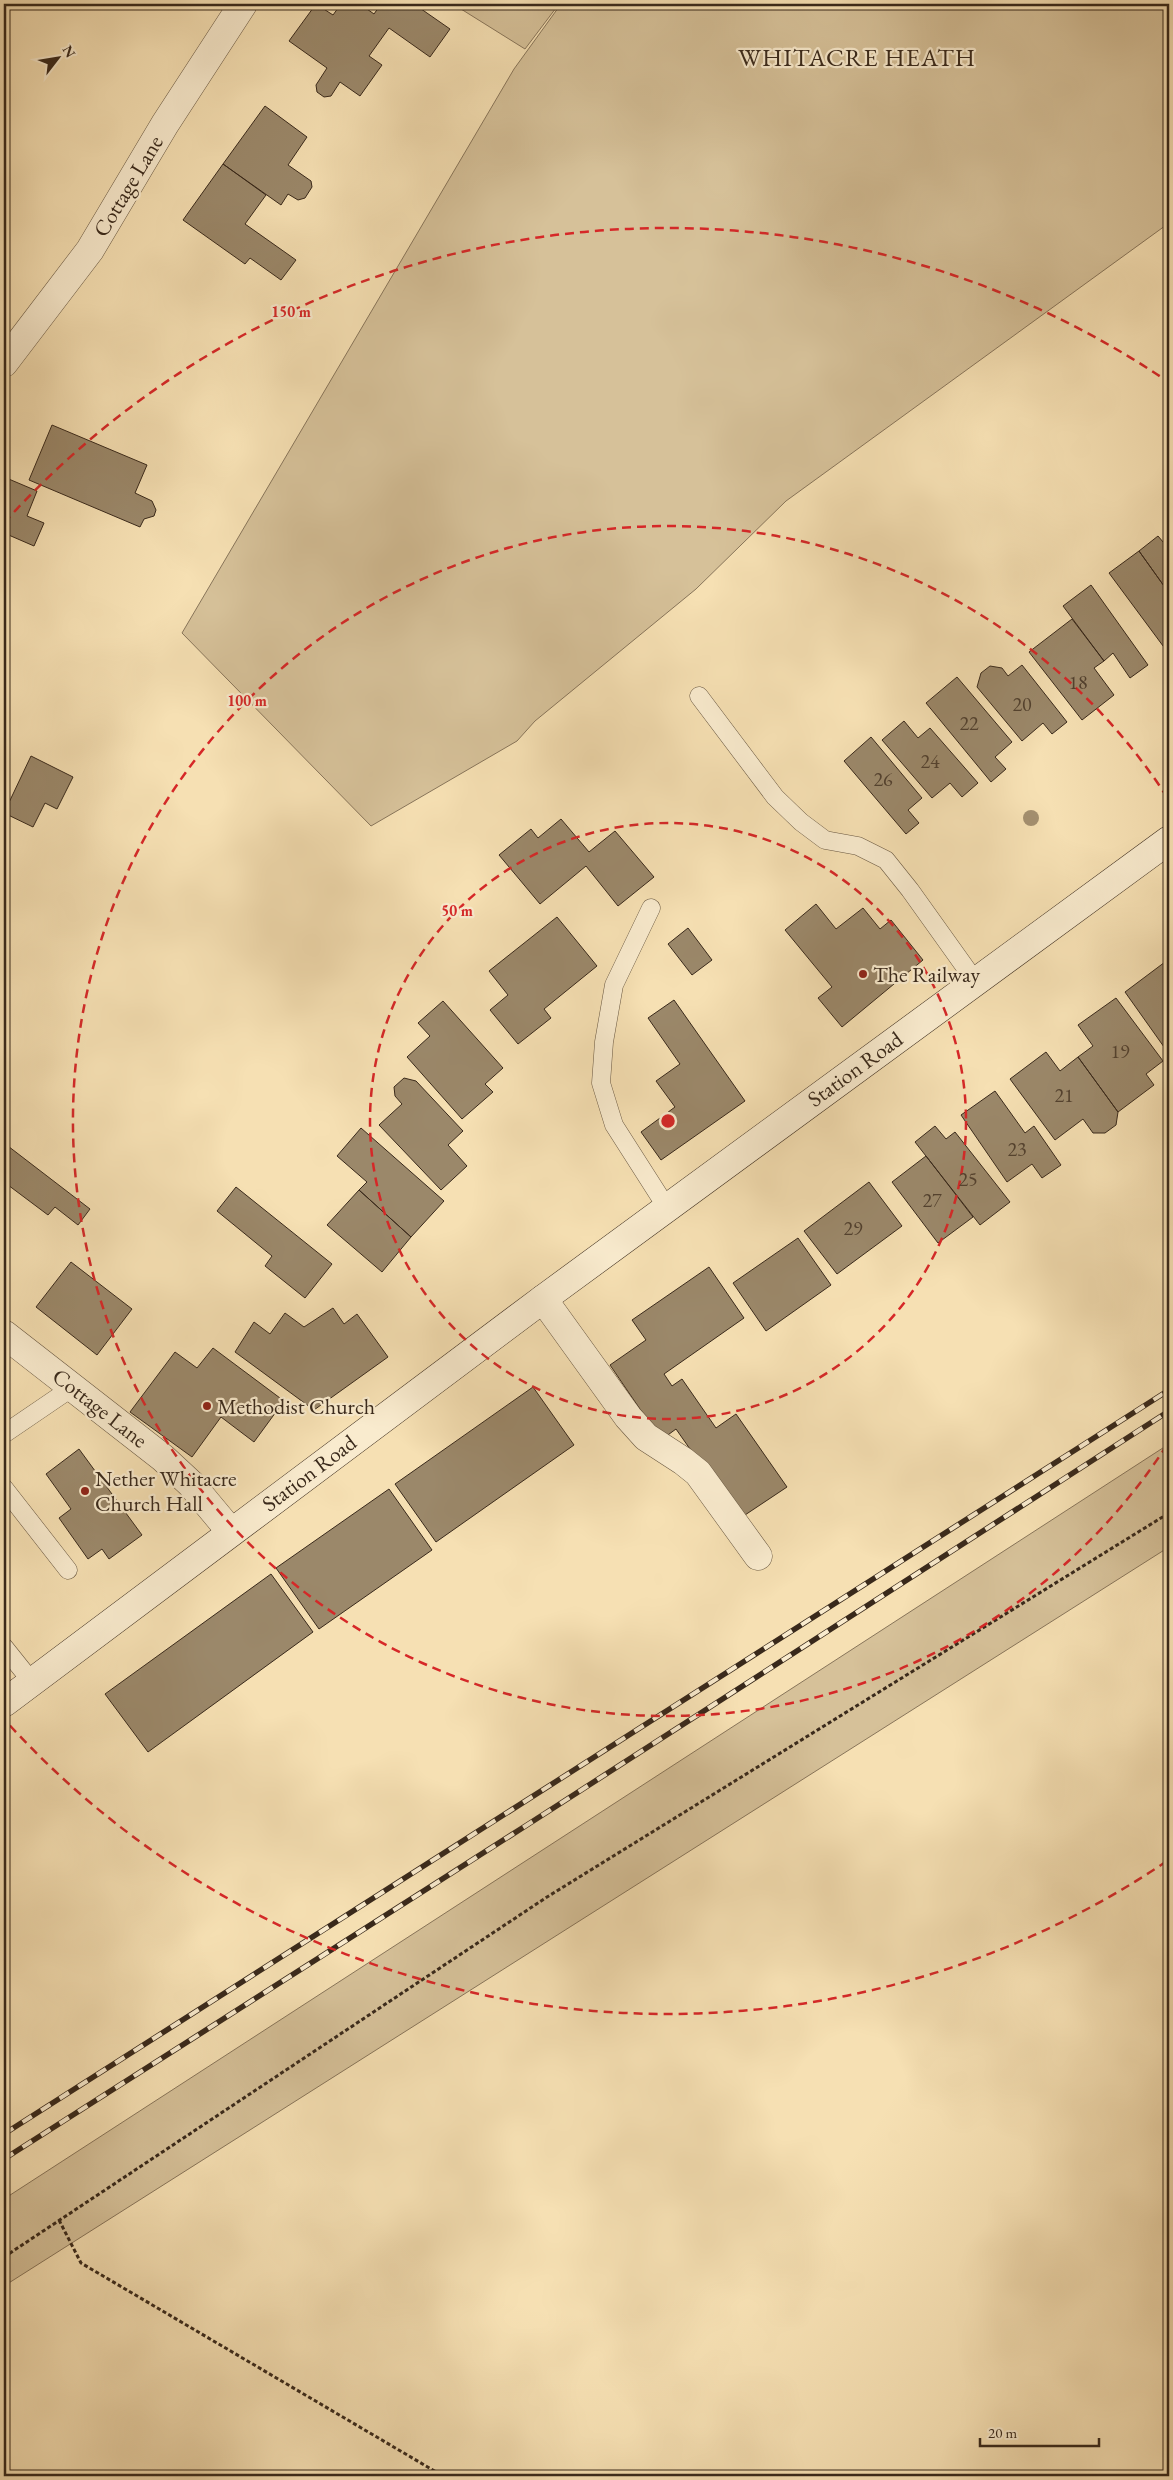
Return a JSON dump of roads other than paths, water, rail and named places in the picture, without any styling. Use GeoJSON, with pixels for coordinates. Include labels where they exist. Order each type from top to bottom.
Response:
{"type":"FeatureCollection","features":[{"type":"Feature","properties":{"kind":"street","name":"Cottage Lane"},"geometry":{"type":"LineString","coordinates":[[4,363],[90,250],[165,124],[242,4]]}},
{"type":"Feature","properties":{"kind":"street","name":"Station Road"},"geometry":{"type":"LineString","coordinates":[[4,1703],[543,1299],[1169,840]]}},
{"type":"Feature","properties":{"kind":"street"},"geometry":{"type":"LineString","coordinates":[[543,1299],[628,1417],[646,1437],[698,1473],[758,1556]]}},
{"type":"Feature","properties":{"kind":"street","name":"Cottage Lane"},"geometry":{"type":"LineString","coordinates":[[4,1334],[163,1458],[191,1484],[231,1532]]}},
{"type":"Feature","properties":{"kind":"lane"},"geometry":{"type":"LineString","coordinates":[[699,696],[775,797],[801,822],[825,840],[858,846],[886,860],[910,890],[975,981]]}},
{"type":"Feature","properties":{"kind":"lane"},"geometry":{"type":"LineString","coordinates":[[650,908],[614,984],[604,1042],[601,1084],[614,1125],[667,1208]]}},
{"type":"Feature","properties":{"kind":"lane"},"geometry":{"type":"LineString","coordinates":[[4,1434],[73,1387]]}},
{"type":"Feature","properties":{"kind":"lane"},"geometry":{"type":"LineString","coordinates":[[4,1488],[68,1570]]}},
{"type":"Feature","properties":{"kind":"lane"},"geometry":{"type":"LineString","coordinates":[[4,1647],[32,1682]]}},
{"type":"Feature","properties":{"kind":"railway"},"geometry":{"type":"LineString","coordinates":[[4,2134],[1169,1390]]}},
{"type":"Feature","properties":{"kind":"railway"},"geometry":{"type":"LineString","coordinates":[[4,2159],[527,1825],[1169,1411]]}},
{"type":"Feature","properties":{"kind":"place","name":"The Railway"},"geometry":{"type":"Point","coordinates":[863,974]}},
{"type":"Feature","properties":{"kind":"place","name":"Methodist Church"},"geometry":{"type":"Point","coordinates":[207,1406]}},
{"type":"Feature","properties":{"kind":"place","name":"Nether Whitacre Church Hall"},"geometry":{"type":"Point","coordinates":[85,1491]}},
{"type":"Feature","properties":{"kind":"district","name":"WHITACRE HEATH"},"geometry":{"type":"Point","coordinates":[857,57]}}]}
